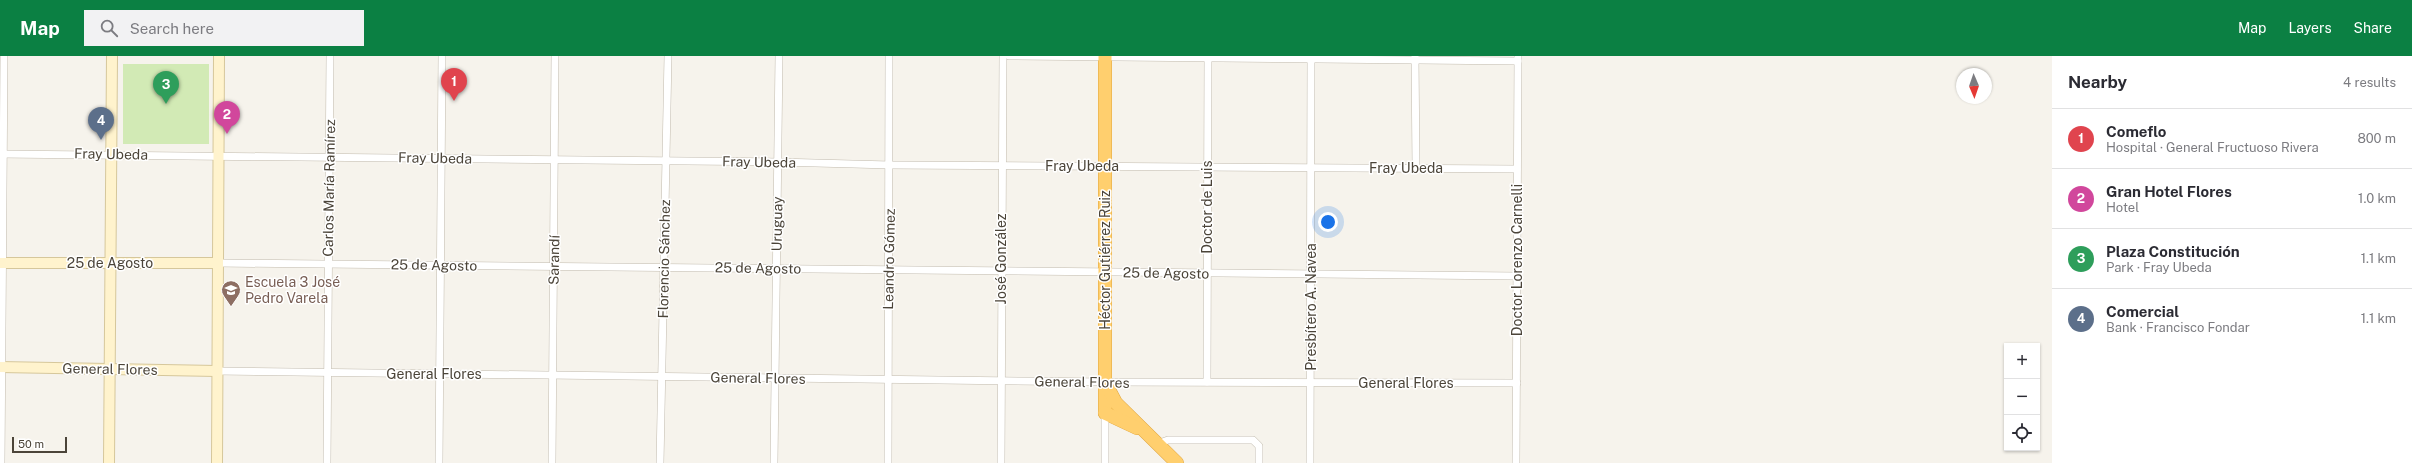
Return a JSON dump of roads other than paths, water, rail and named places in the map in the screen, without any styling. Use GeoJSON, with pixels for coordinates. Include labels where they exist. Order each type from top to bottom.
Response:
{"type":"FeatureCollection","features":[{"type":"Feature","properties":{"kind":"highway","name":"Héctor Gutiérrez Ruiz"},"geometry":{"type":"LineString","coordinates":[[1105,56],[1105,413]]}},
{"type":"Feature","properties":{"kind":"highway"},"geometry":{"type":"LineString","coordinates":[[1106,382],[1109,393],[1123,410],[1177,463]]}},
{"type":"Feature","properties":{"kind":"highway"},"geometry":{"type":"LineString","coordinates":[[1105,413],[1113,410],[1123,410]]}},
{"type":"Feature","properties":{"kind":"highway"},"geometry":{"type":"LineString","coordinates":[[1105,413],[1141,429]]}},
{"type":"Feature","properties":{"kind":"street"},"geometry":{"type":"LineString","coordinates":[[1,463],[0,367],[4,56]]}},
{"type":"Feature","properties":{"kind":"street"},"geometry":{"type":"LineString","coordinates":[[109,463],[112,56]]}},
{"type":"Feature","properties":{"kind":"street"},"geometry":{"type":"LineString","coordinates":[[217,463],[219,56]]}},
{"type":"Feature","properties":{"kind":"street","name":"Carlos María Ramírez"},"geometry":{"type":"LineString","coordinates":[[327,463],[330,56]]}},
{"type":"Feature","properties":{"kind":"street"},"geometry":{"type":"LineString","coordinates":[[439,463],[442,56]]}},
{"type":"Feature","properties":{"kind":"street","name":"Sarandí"},"geometry":{"type":"LineString","coordinates":[[552,463],[555,56]]}},
{"type":"Feature","properties":{"kind":"street","name":"Florencio Sánchez"},"geometry":{"type":"LineString","coordinates":[[660,463],[668,56]]}},
{"type":"Feature","properties":{"kind":"street","name":"Uruguay"},"geometry":{"type":"LineString","coordinates":[[774,463],[779,56]]}},
{"type":"Feature","properties":{"kind":"street","name":"Leandro Gómez"},"geometry":{"type":"LineString","coordinates":[[888,463],[888,270],[890,165],[889,56]]}},
{"type":"Feature","properties":{"kind":"street","name":"José González"},"geometry":{"type":"LineString","coordinates":[[1001,463],[1002,56]]}},
{"type":"Feature","properties":{"kind":"street"},"geometry":{"type":"LineString","coordinates":[[1009,56],[1518,59]]}},
{"type":"Feature","properties":{"kind":"street","name":"Doctor de Luis"},"geometry":{"type":"LineString","coordinates":[[1207,382],[1208,57]]}},
{"type":"Feature","properties":{"kind":"street","name":"Presbítero A. Navea"},"geometry":{"type":"LineString","coordinates":[[1310,463],[1311,58]]}},
{"type":"Feature","properties":{"kind":"street"},"geometry":{"type":"LineString","coordinates":[[1415,58],[1416,168]]}},
{"type":"Feature","properties":{"kind":"street","name":"Doctor Lorenzo Carnelli"},"geometry":{"type":"LineString","coordinates":[[1516,463],[1518,59]]}},
{"type":"Feature","properties":{"kind":"street","name":"Fray Ubeda"},"geometry":{"type":"LineString","coordinates":[[2,154],[666,160],[890,165],[1517,169]]}},
{"type":"Feature","properties":{"kind":"street","name":"25 de Agosto"},"geometry":{"type":"LineString","coordinates":[[1,263],[218,263],[1517,276]]}},
{"type":"Feature","properties":{"kind":"street","name":"General Flores"},"geometry":{"type":"LineString","coordinates":[[0,367],[109,370],[888,380],[1517,383]]}},
{"type":"Feature","properties":{"kind":"street","name":"Héctor Gutiérrez Ruiz"},"geometry":{"type":"LineString","coordinates":[[1105,413],[1105,463]]}},
{"type":"Feature","properties":{"kind":"street"},"geometry":{"type":"LineString","coordinates":[[1157,444],[1168,440],[1254,440],[1259,446],[1259,463]]}},
{"type":"Feature","properties":{"kind":"place","name":"Comeflo"},"geometry":{"type":"Point","coordinates":[454,101]}},
{"type":"Feature","properties":{"kind":"place","name":"Plaza Constitución"},"geometry":{"type":"Point","coordinates":[166,104]}},
{"type":"Feature","properties":{"kind":"place","name":"Gran Hotel Flores"},"geometry":{"type":"Point","coordinates":[227,134]}},
{"type":"Feature","properties":{"kind":"place","name":"Comercial"},"geometry":{"type":"Point","coordinates":[101,140]}},
{"type":"Feature","properties":{"kind":"place","name":"Escuela 3 José Pedro Varela"},"geometry":{"type":"Point","coordinates":[231,307]}}]}
